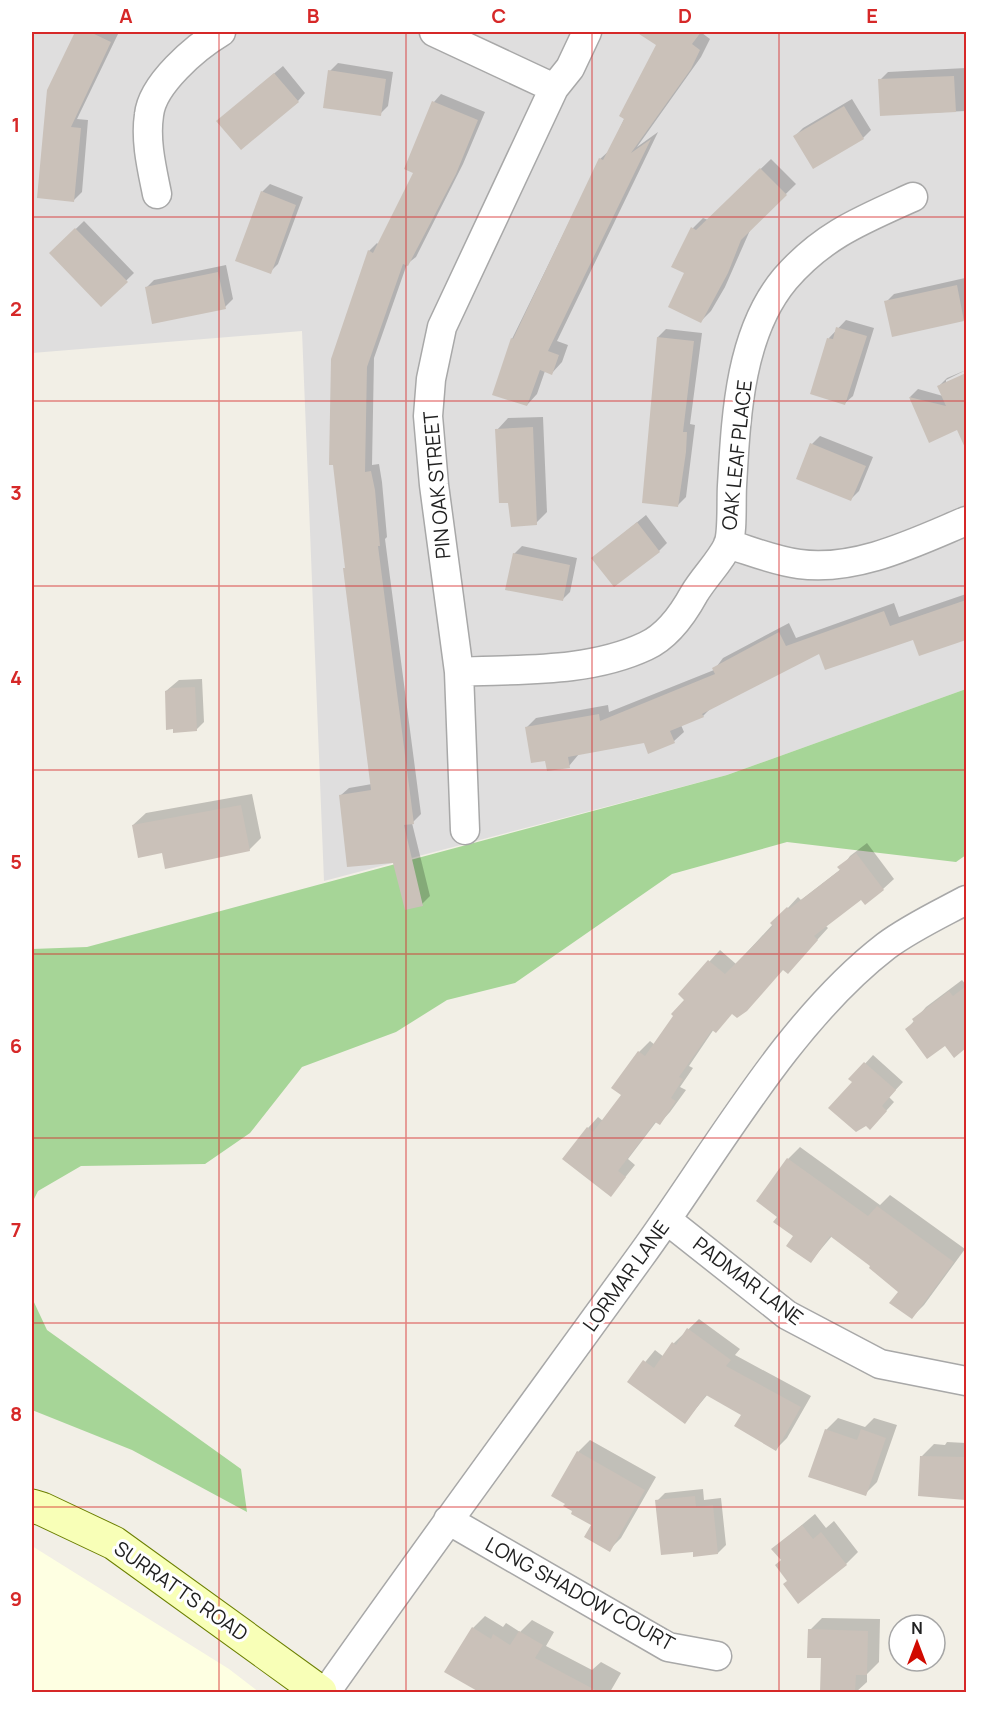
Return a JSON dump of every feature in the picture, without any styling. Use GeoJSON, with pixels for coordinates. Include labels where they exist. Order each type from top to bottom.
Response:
{"type":"FeatureCollection","features":[{"type":"Feature","properties":{"kind":"main road","name":"SURRATTS ROAD"},"geometry":{"type":"LineString","coordinates":[[32,1506],[114,1543],[320,1692]]}},
{"type":"Feature","properties":{"kind":"street"},"geometry":{"type":"LineString","coordinates":[[157,194],[150,160],[148,130],[148,113],[155,95],[202,43],[221,32]]}},
{"type":"Feature","properties":{"kind":"street"},"geometry":{"type":"LineString","coordinates":[[434,32],[554,88]]}},
{"type":"Feature","properties":{"kind":"street","name":"PIN OAK STREET"},"geometry":{"type":"LineString","coordinates":[[465,830],[459,672],[434,485],[428,416],[432,371],[442,327],[457,291],[554,88],[570,68],[586,32]]}},
{"type":"Feature","properties":{"kind":"street","name":"OAK LEAF PLACE"},"geometry":{"type":"LineString","coordinates":[[459,672],[595,662],[648,645],[683,613],[728,544],[736,433],[745,371],[757,327],[784,281],[820,244],[856,222],[913,197]]}},
{"type":"Feature","properties":{"kind":"street"},"geometry":{"type":"LineString","coordinates":[[728,544],[797,564],[821,566],[864,559],[966,521]]}},
{"type":"Feature","properties":{"kind":"street","name":"LORMAR LANE"},"geometry":{"type":"LineString","coordinates":[[326,1692],[448,1520],[668,1220],[752,1095],[824,1004],[887,946],[966,900]]}},
{"type":"Feature","properties":{"kind":"street","name":"PADMAR LANE"},"geometry":{"type":"LineString","coordinates":[[668,1220],[787,1315],[880,1364],[966,1381]]}},
{"type":"Feature","properties":{"kind":"street","name":"LONG SHADOW COURT"},"geometry":{"type":"LineString","coordinates":[[448,1520],[668,1647],[717,1656]]}},
{"type":"Feature","properties":{"kind":"shaded area"},"geometry":{"type":"Polygon","coordinates":[[[32,32],[966,32],[966,689],[727,775],[324,881],[302,331],[32,353],[32,32]]]}},
{"type":"Feature","properties":{"kind":"shaded area"},"geometry":{"type":"Polygon","coordinates":[[[32,1546],[229,1669],[259,1692],[32,1692],[32,1546]]]}},
{"type":"Feature","properties":{"kind":"green space"},"geometry":{"type":"Polygon","coordinates":[[[966,689],[966,855],[956,862],[787,842],[672,874],[515,983],[447,1000],[396,1032],[302,1067],[250,1133],[205,1164],[81,1166],[38,1191],[32,1203],[32,949],[87,947],[727,775],[966,689]]]}},
{"type":"Feature","properties":{"kind":"green space"},"geometry":{"type":"Polygon","coordinates":[[[32,1298],[47,1330],[241,1469],[247,1512],[132,1450],[32,1410],[32,1298]]]}},
{"type":"Feature","properties":{"kind":"building"},"geometry":{"type":"Polygon","coordinates":[[[75,32],[90,32],[111,42],[71,127],[81,128],[74,202],[37,198],[47,90],[75,32]]]}},
{"type":"Feature","properties":{"kind":"building"},"geometry":{"type":"Polygon","coordinates":[[[636,32],[701,32],[692,44],[700,50],[691,69],[631,153],[651,139],[548,351],[559,355],[552,375],[540,370],[527,406],[492,395],[511,338],[513,339],[599,158],[603,160],[624,119],[619,116],[656,45],[636,32]]]}},
{"type":"Feature","properties":{"kind":"building"},"geometry":{"type":"Polygon","coordinates":[[[328,70],[386,79],[381,116],[323,108],[328,70]]]}},
{"type":"Feature","properties":{"kind":"building"},"geometry":{"type":"Polygon","coordinates":[[[274,73],[299,102],[241,150],[216,121],[274,73]]]}},
{"type":"Feature","properties":{"kind":"building"},"geometry":{"type":"Polygon","coordinates":[[[954,76],[956,112],[880,116],[878,79],[954,76]]]}},
{"type":"Feature","properties":{"kind":"building"},"geometry":{"type":"Polygon","coordinates":[[[432,101],[478,120],[456,174],[408,266],[403,264],[367,367],[365,472],[371,471],[375,490],[380,546],[378,546],[414,824],[404,825],[423,906],[405,910],[393,863],[347,867],[339,795],[371,790],[343,568],[345,568],[333,465],[329,465],[331,359],[368,250],[373,253],[413,173],[404,169],[432,101]]]}},
{"type":"Feature","properties":{"kind":"building"},"geometry":{"type":"Polygon","coordinates":[[[844,106],[864,139],[813,169],[793,136],[844,106]]]}},
{"type":"Feature","properties":{"kind":"building"},"geometry":{"type":"Polygon","coordinates":[[[760,168],[787,195],[741,240],[728,273],[701,323],[668,307],[684,273],[671,267],[691,227],[696,230],[760,168]]]}},
{"type":"Feature","properties":{"kind":"building"},"geometry":{"type":"Polygon","coordinates":[[[261,191],[296,205],[271,274],[235,261],[261,191]]]}},
{"type":"Feature","properties":{"kind":"building"},"geometry":{"type":"Polygon","coordinates":[[[75,228],[128,282],[101,307],[49,253],[75,228]]]}},
{"type":"Feature","properties":{"kind":"building"},"geometry":{"type":"Polygon","coordinates":[[[218,272],[226,309],[152,324],[145,287],[218,272]]]}},
{"type":"Feature","properties":{"kind":"building"},"geometry":{"type":"Polygon","coordinates":[[[957,285],[964,321],[892,337],[884,301],[957,285]]]}},
{"type":"Feature","properties":{"kind":"building"},"geometry":{"type":"Polygon","coordinates":[[[836,327],[867,336],[845,405],[810,394],[827,338],[833,339],[836,327]]]}},
{"type":"Feature","properties":{"kind":"building"},"geometry":{"type":"Polygon","coordinates":[[[657,337],[694,341],[683,432],[687,432],[686,452],[678,507],[642,503],[657,337]]]}},
{"type":"Feature","properties":{"kind":"building"},"geometry":{"type":"Polygon","coordinates":[[[966,373],[966,450],[957,430],[929,443],[909,397],[946,406],[937,386],[966,373]]]}},
{"type":"Feature","properties":{"kind":"building"},"geometry":{"type":"Polygon","coordinates":[[[533,427],[537,525],[511,527],[508,503],[499,503],[495,429],[533,427]]]}},
{"type":"Feature","properties":{"kind":"building"},"geometry":{"type":"Polygon","coordinates":[[[810,443],[866,466],[851,501],[796,479],[810,443]]]}},
{"type":"Feature","properties":{"kind":"building"},"geometry":{"type":"Polygon","coordinates":[[[637,522],[660,552],[614,587],[591,558],[637,522]]]}},
{"type":"Feature","properties":{"kind":"building"},"geometry":{"type":"Polygon","coordinates":[[[513,553],[570,565],[563,601],[505,590],[513,553]]]}},
{"type":"Feature","properties":{"kind":"building"},"geometry":{"type":"Polygon","coordinates":[[[966,600],[966,640],[919,656],[913,640],[825,670],[819,654],[702,714],[704,717],[670,731],[675,743],[648,754],[644,743],[568,757],[570,768],[547,771],[545,761],[531,763],[525,727],[599,714],[600,721],[715,674],[712,668],[779,632],[786,646],[884,611],[890,626],[966,600]]]}},
{"type":"Feature","properties":{"kind":"building"},"geometry":{"type":"Polygon","coordinates":[[[195,687],[197,731],[173,733],[173,729],[166,730],[165,691],[169,688],[195,687]]]}},
{"type":"Feature","properties":{"kind":"building"},"geometry":{"type":"Polygon","coordinates":[[[241,805],[250,851],[165,869],[162,853],[138,858],[132,825],[241,805]]]}},
{"type":"Feature","properties":{"kind":"building"},"geometry":{"type":"Polygon","coordinates":[[[856,853],[884,890],[865,905],[861,900],[814,936],[818,940],[788,974],[783,970],[747,1011],[737,1018],[732,1014],[716,1033],[712,1030],[679,1077],[683,1079],[671,1098],[676,1101],[660,1125],[655,1122],[618,1171],[626,1177],[611,1197],[562,1159],[587,1127],[593,1132],[621,1095],[611,1088],[638,1051],[645,1056],[673,1016],[671,1014],[684,1000],[678,994],[708,960],[725,974],[773,926],[770,923],[787,907],[789,909],[840,870],[837,867],[856,853]]]}},
{"type":"Feature","properties":{"kind":"building"},"geometry":{"type":"Polygon","coordinates":[[[966,986],[966,1048],[954,1058],[945,1046],[927,1059],[905,1029],[914,1022],[912,1019],[949,991],[953,996],[966,986]]]}},
{"type":"Feature","properties":{"kind":"building"},"geometry":{"type":"Polygon","coordinates":[[[864,1062],[896,1090],[882,1106],[887,1111],[870,1130],[866,1126],[856,1132],[828,1108],[852,1082],[848,1079],[864,1062]]]}},
{"type":"Feature","properties":{"kind":"building"},"geometry":{"type":"Polygon","coordinates":[[[787,1158],[868,1216],[877,1206],[954,1262],[912,1319],[889,1303],[898,1292],[869,1268],[870,1266],[830,1236],[811,1263],[786,1246],[793,1236],[773,1222],[777,1217],[756,1201],[787,1158]]]}},
{"type":"Feature","properties":{"kind":"building"},"geometry":{"type":"Polygon","coordinates":[[[687,1328],[731,1360],[726,1366],[801,1407],[776,1451],[734,1426],[741,1415],[706,1395],[685,1424],[627,1382],[643,1360],[654,1368],[672,1342],[676,1345],[687,1328]]]}},
{"type":"Feature","properties":{"kind":"building"},"geometry":{"type":"Polygon","coordinates":[[[825,1429],[857,1440],[861,1429],[886,1438],[866,1496],[808,1477],[825,1429]]]}},
{"type":"Feature","properties":{"kind":"building"},"geometry":{"type":"Polygon","coordinates":[[[577,1451],[645,1490],[610,1552],[584,1537],[591,1525],[571,1514],[572,1511],[563,1506],[565,1504],[551,1496],[577,1451]]]}},
{"type":"Feature","properties":{"kind":"building"},"geometry":{"type":"Polygon","coordinates":[[[920,1456],[966,1457],[966,1500],[918,1496],[920,1456]]]}},
{"type":"Feature","properties":{"kind":"building"},"geometry":{"type":"Polygon","coordinates":[[[695,1496],[696,1507],[713,1505],[718,1554],[693,1557],[693,1552],[661,1555],[655,1500],[695,1496]]]}},
{"type":"Feature","properties":{"kind":"building"},"geometry":{"type":"Polygon","coordinates":[[[802,1525],[813,1539],[821,1532],[847,1565],[798,1604],[783,1584],[787,1581],[775,1565],[781,1560],[771,1549],[802,1525]]]}},
{"type":"Feature","properties":{"kind":"building"},"geometry":{"type":"Polygon","coordinates":[[[472,1627],[491,1639],[493,1634],[510,1645],[519,1631],[543,1645],[535,1658],[599,1692],[479,1692],[444,1672],[472,1627]]]}},
{"type":"Feature","properties":{"kind":"building"},"geometry":{"type":"Polygon","coordinates":[[[808,1629],[868,1631],[867,1675],[856,1675],[855,1692],[820,1692],[821,1658],[807,1658],[808,1629]]]}}]}
